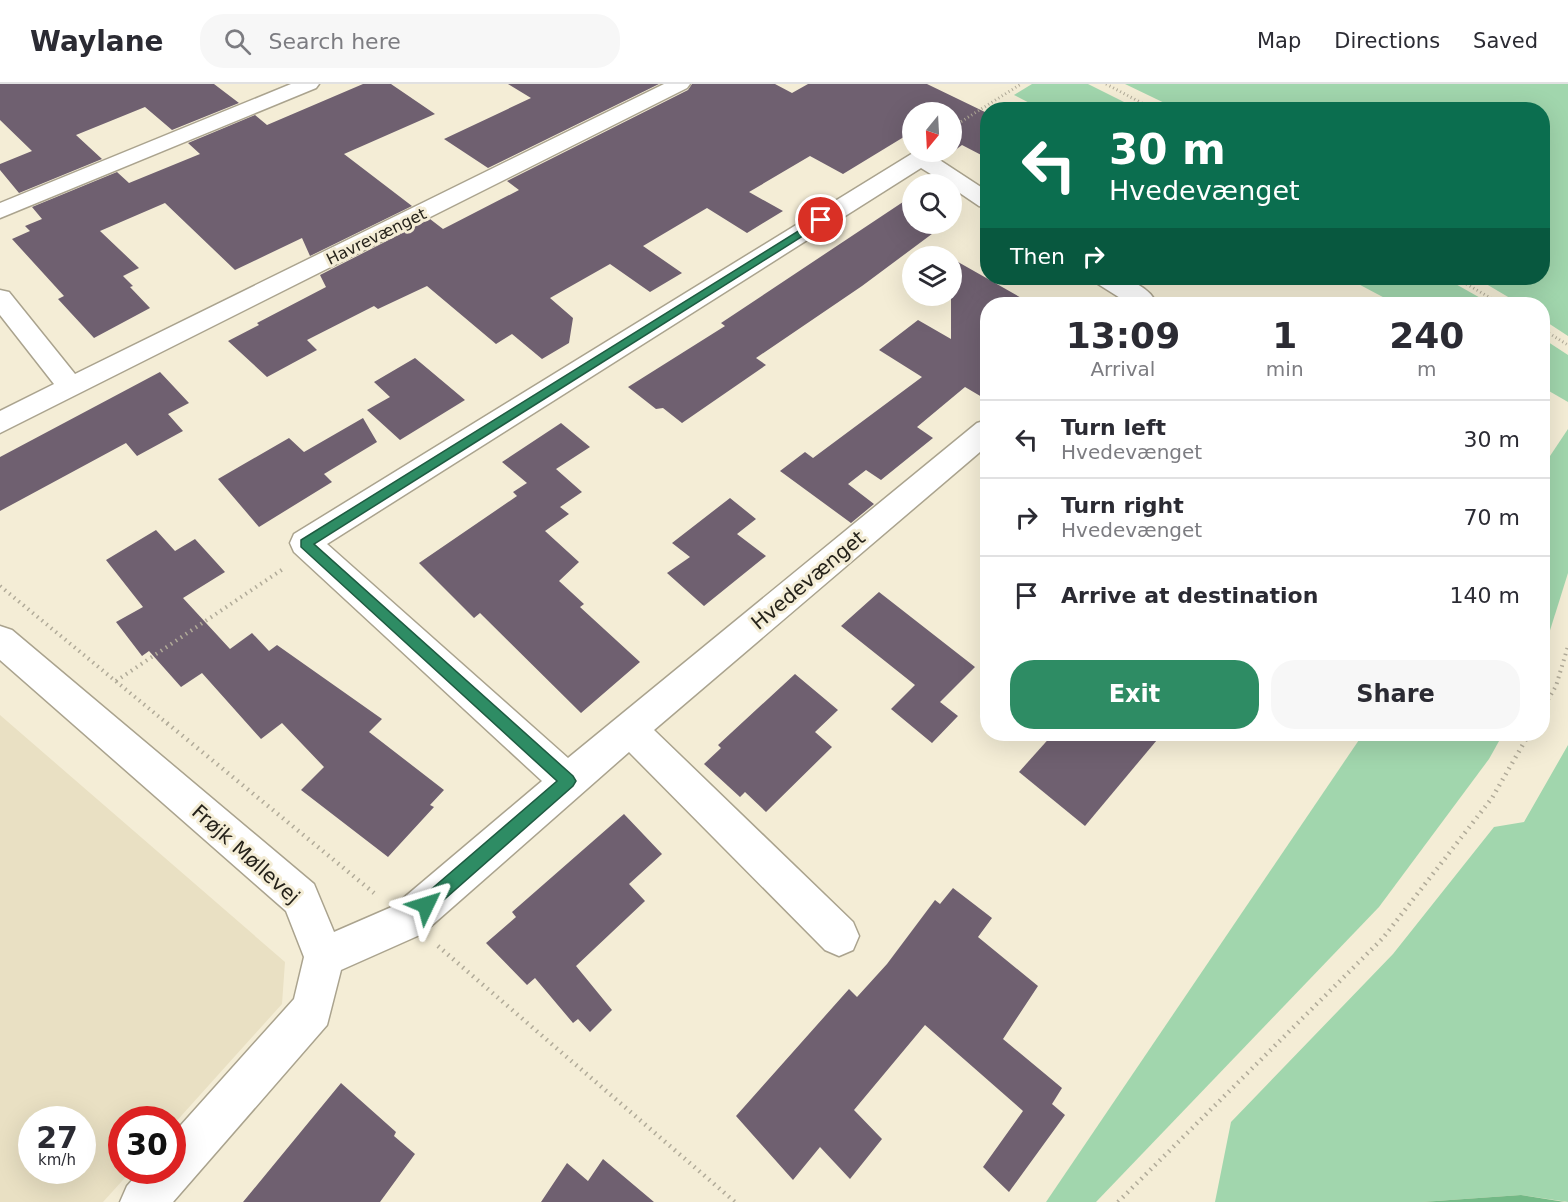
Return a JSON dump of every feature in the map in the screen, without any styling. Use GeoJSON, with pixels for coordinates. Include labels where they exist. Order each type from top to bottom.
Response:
{"type":"FeatureCollection","features":[{"type":"Feature","properties":{"kind":"street"},"geometry":{"type":"LineString","coordinates":[[0,212],[309,84]]}},
{"type":"Feature","properties":{"kind":"street","name":"Havrevænget"},"geometry":{"type":"LineString","coordinates":[[0,423],[680,84]]}},
{"type":"Feature","properties":{"kind":"street"},"geometry":{"type":"LineString","coordinates":[[568,781],[305,543],[921,158],[980,196]]}},
{"type":"Feature","properties":{"kind":"street"},"geometry":{"type":"LineString","coordinates":[[1117,285],[1134,297]]}},
{"type":"Feature","properties":{"kind":"street"},"geometry":{"type":"LineString","coordinates":[[0,298],[71,387]]}},
{"type":"Feature","properties":{"kind":"street","name":"Hvedevænget"},"geometry":{"type":"LineString","coordinates":[[324,957],[408,920],[629,729],[980,436]]}},
{"type":"Feature","properties":{"kind":"street","name":"Frøjk Møllevej"},"geometry":{"type":"LineString","coordinates":[[0,640],[300,898],[324,957]]}},
{"type":"Feature","properties":{"kind":"street"},"geometry":{"type":"LineString","coordinates":[[629,729],[839,936]]}},
{"type":"Feature","properties":{"kind":"street"},"geometry":{"type":"LineString","coordinates":[[186,1153],[312,1010],[324,957]]}},
{"type":"Feature","properties":{"kind":"street"},"geometry":{"type":"LineString","coordinates":[[143,1202],[159,1184]]}},
{"type":"Feature","properties":{"kind":"path"},"geometry":{"type":"LineString","coordinates":[[992,102],[1021,84]]}},
{"type":"Feature","properties":{"kind":"path"},"geometry":{"type":"LineString","coordinates":[[1106,84],[1140,102]]}},
{"type":"Feature","properties":{"kind":"path"},"geometry":{"type":"LineString","coordinates":[[962,121],[980,110]]}},
{"type":"Feature","properties":{"kind":"path"},"geometry":{"type":"LineString","coordinates":[[1468,285],[1489,297]]}},
{"type":"Feature","properties":{"kind":"path"},"geometry":{"type":"LineString","coordinates":[[1550,334],[1568,345]]}},
{"type":"Feature","properties":{"kind":"path"},"geometry":{"type":"LineString","coordinates":[[116,681],[286,567],[305,543]]}},
{"type":"Feature","properties":{"kind":"path"},"geometry":{"type":"LineString","coordinates":[[1550,696],[1556,686],[1568,646]]}},
{"type":"Feature","properties":{"kind":"path"},"geometry":{"type":"LineString","coordinates":[[1118,1202],[1383,938],[1492,798],[1525,741]]}},
{"type":"Feature","properties":{"kind":"shaded area"},"geometry":{"type":"Polygon","coordinates":[[[0,715],[285,962],[282,1004],[186,1111],[186,1106],[108,1106],[108,1184],[119,1184],[103,1202],[0,1202],[0,715]]]}},
{"type":"Feature","properties":{"kind":"green space"},"geometry":{"type":"Polygon","coordinates":[[[1032,84],[1088,84],[1124,102],[1028,102],[1014,95],[1032,84]]]}},
{"type":"Feature","properties":{"kind":"green space"},"geometry":{"type":"Polygon","coordinates":[[[1125,84],[1568,84],[1568,336],[1550,324],[1550,297],[1508,297],[1488,285],[1550,285],[1550,102],[1162,102],[1125,84]]]}},
{"type":"Feature","properties":{"kind":"green space"},"geometry":{"type":"Polygon","coordinates":[[[1360,285],[1457,285],[1479,297],[1383,297],[1360,285]]]}},
{"type":"Feature","properties":{"kind":"green space"},"geometry":{"type":"Polygon","coordinates":[[[1550,343],[1568,355],[1568,402],[1550,392],[1550,343]]]}},
{"type":"Feature","properties":{"kind":"green space"},"geometry":{"type":"Polygon","coordinates":[[[1568,429],[1568,573],[1550,630],[1550,456],[1568,429]]]}},
{"type":"Feature","properties":{"kind":"green space"},"geometry":{"type":"Polygon","coordinates":[[[1358,741],[1499,741],[1489,759],[1379,907],[1096,1202],[1046,1202],[1358,741]]]}},
{"type":"Feature","properties":{"kind":"green space"},"geometry":{"type":"Polygon","coordinates":[[[1568,745],[1568,1202],[1521,1195],[1422,1202],[1215,1202],[1231,1122],[1393,954],[1494,827],[1524,822],[1568,745]]]}},
{"type":"Feature","properties":{"kind":"green space"},"geometry":{"type":"Polygon","coordinates":[[[1521,1195],[1565,1202],[1422,1202],[1521,1195]]]}},
{"type":"Feature","properties":{"kind":"building"},"geometry":{"type":"Polygon","coordinates":[[[0,84],[214,84],[239,103],[172,130],[145,107],[76,135],[102,159],[19,193],[0,170],[0,164],[32,151],[0,120],[0,84]]]}},
{"type":"Feature","properties":{"kind":"building"},"geometry":{"type":"Polygon","coordinates":[[[363,84],[391,84],[435,114],[344,154],[412,206],[310,256],[302,238],[235,270],[165,203],[100,231],[139,268],[123,276],[150,308],[94,338],[58,299],[64,296],[12,239],[30,231],[25,226],[42,219],[32,207],[117,172],[129,183],[200,154],[188,143],[255,115],[267,125],[363,84]]]}},
{"type":"Feature","properties":{"kind":"building"},"geometry":{"type":"Polygon","coordinates":[[[508,84],[659,84],[488,168],[444,139],[531,98],[508,84]]]}},
{"type":"Feature","properties":{"kind":"building"},"geometry":{"type":"Polygon","coordinates":[[[692,84],[775,84],[792,93],[808,84],[927,84],[980,110],[980,154],[962,145],[962,102],[902,102],[902,138],[843,174],[810,156],[749,192],[783,211],[747,233],[707,208],[643,246],[682,273],[650,292],[610,264],[550,298],[573,318],[569,343],[542,359],[512,334],[496,344],[427,286],[378,309],[374,306],[307,340],[317,350],[267,377],[228,341],[326,287],[320,275],[430,219],[443,229],[519,190],[507,181],[688,90],[692,84]]]}},
{"type":"Feature","properties":{"kind":"building"},"geometry":{"type":"Polygon","coordinates":[[[902,203],[902,234],[932,234],[916,246],[902,246],[902,256],[756,358],[766,365],[682,423],[663,408],[656,409],[628,387],[725,326],[721,323],[902,203]]]}},
{"type":"Feature","properties":{"kind":"building"},"geometry":{"type":"Polygon","coordinates":[[[962,264],[980,274],[980,285],[999,285],[1020,297],[980,297],[980,396],[965,387],[917,427],[933,438],[881,480],[866,470],[848,484],[874,504],[851,523],[780,471],[805,452],[813,458],[922,377],[879,350],[918,320],[951,339],[951,306],[962,306],[962,264]]]}},
{"type":"Feature","properties":{"kind":"building"},"geometry":{"type":"Polygon","coordinates":[[[415,358],[465,400],[400,440],[367,410],[390,397],[374,382],[415,358]]]}},
{"type":"Feature","properties":{"kind":"building"},"geometry":{"type":"Polygon","coordinates":[[[160,372],[189,403],[168,414],[183,431],[137,456],[126,443],[0,511],[0,457],[160,372]]]}},
{"type":"Feature","properties":{"kind":"building"},"geometry":{"type":"Polygon","coordinates":[[[363,418],[377,442],[324,474],[332,482],[259,527],[218,479],[289,438],[304,452],[363,418]]]}},
{"type":"Feature","properties":{"kind":"building"},"geometry":{"type":"Polygon","coordinates":[[[561,423],[590,447],[556,469],[582,492],[560,507],[569,514],[545,531],[579,562],[559,581],[584,604],[580,607],[640,662],[581,713],[480,613],[474,618],[419,563],[517,496],[513,492],[527,483],[502,462],[561,423]]]}},
{"type":"Feature","properties":{"kind":"building"},"geometry":{"type":"Polygon","coordinates":[[[730,498],[756,519],[737,534],[766,556],[704,606],[667,573],[690,557],[672,543],[730,498]]]}},
{"type":"Feature","properties":{"kind":"building"},"geometry":{"type":"Polygon","coordinates":[[[156,530],[175,551],[195,539],[225,572],[183,598],[230,649],[252,633],[269,651],[277,645],[382,719],[369,732],[444,790],[430,805],[434,807],[388,857],[301,790],[324,767],[282,723],[261,739],[202,673],[181,687],[149,651],[142,656],[116,622],[143,607],[106,560],[156,530]]]}},
{"type":"Feature","properties":{"kind":"building"},"geometry":{"type":"Polygon","coordinates":[[[879,592],[975,667],[940,702],[958,716],[932,743],[891,709],[915,685],[841,626],[879,592]]]}},
{"type":"Feature","properties":{"kind":"building"},"geometry":{"type":"Polygon","coordinates":[[[795,674],[838,710],[815,732],[832,747],[766,812],[745,792],[740,797],[704,764],[721,748],[718,745],[795,674]]]}},
{"type":"Feature","properties":{"kind":"building"},"geometry":{"type":"Polygon","coordinates":[[[1047,741],[1156,741],[1085,826],[1019,772],[1047,741]]]}},
{"type":"Feature","properties":{"kind":"building"},"geometry":{"type":"Polygon","coordinates":[[[624,814],[662,854],[629,884],[645,901],[576,966],[612,1010],[590,1032],[578,1019],[573,1023],[535,978],[527,985],[486,943],[516,917],[512,912],[624,814]]]}},
{"type":"Feature","properties":{"kind":"building"},"geometry":{"type":"Polygon","coordinates":[[[953,888],[992,918],[978,937],[1038,986],[1003,1039],[1062,1088],[1052,1104],[1065,1115],[1009,1192],[983,1167],[1023,1111],[925,1025],[854,1110],[882,1139],[850,1179],[820,1147],[793,1180],[736,1116],[849,989],[857,997],[887,964],[935,900],[940,904],[953,888]]]}},
{"type":"Feature","properties":{"kind":"building"},"geometry":{"type":"Polygon","coordinates":[[[341,1083],[396,1132],[394,1136],[415,1154],[380,1202],[243,1202],[341,1083]]]}},
{"type":"Feature","properties":{"kind":"building"},"geometry":{"type":"Polygon","coordinates":[[[603,1159],[654,1202],[541,1202],[567,1163],[588,1181],[603,1159]]]}},
{"type":"Feature","properties":{"kind":"route"},"geometry":{"type":"LineString","coordinates":[[426,905],[568,781],[305,543],[821,220]]}}]}
